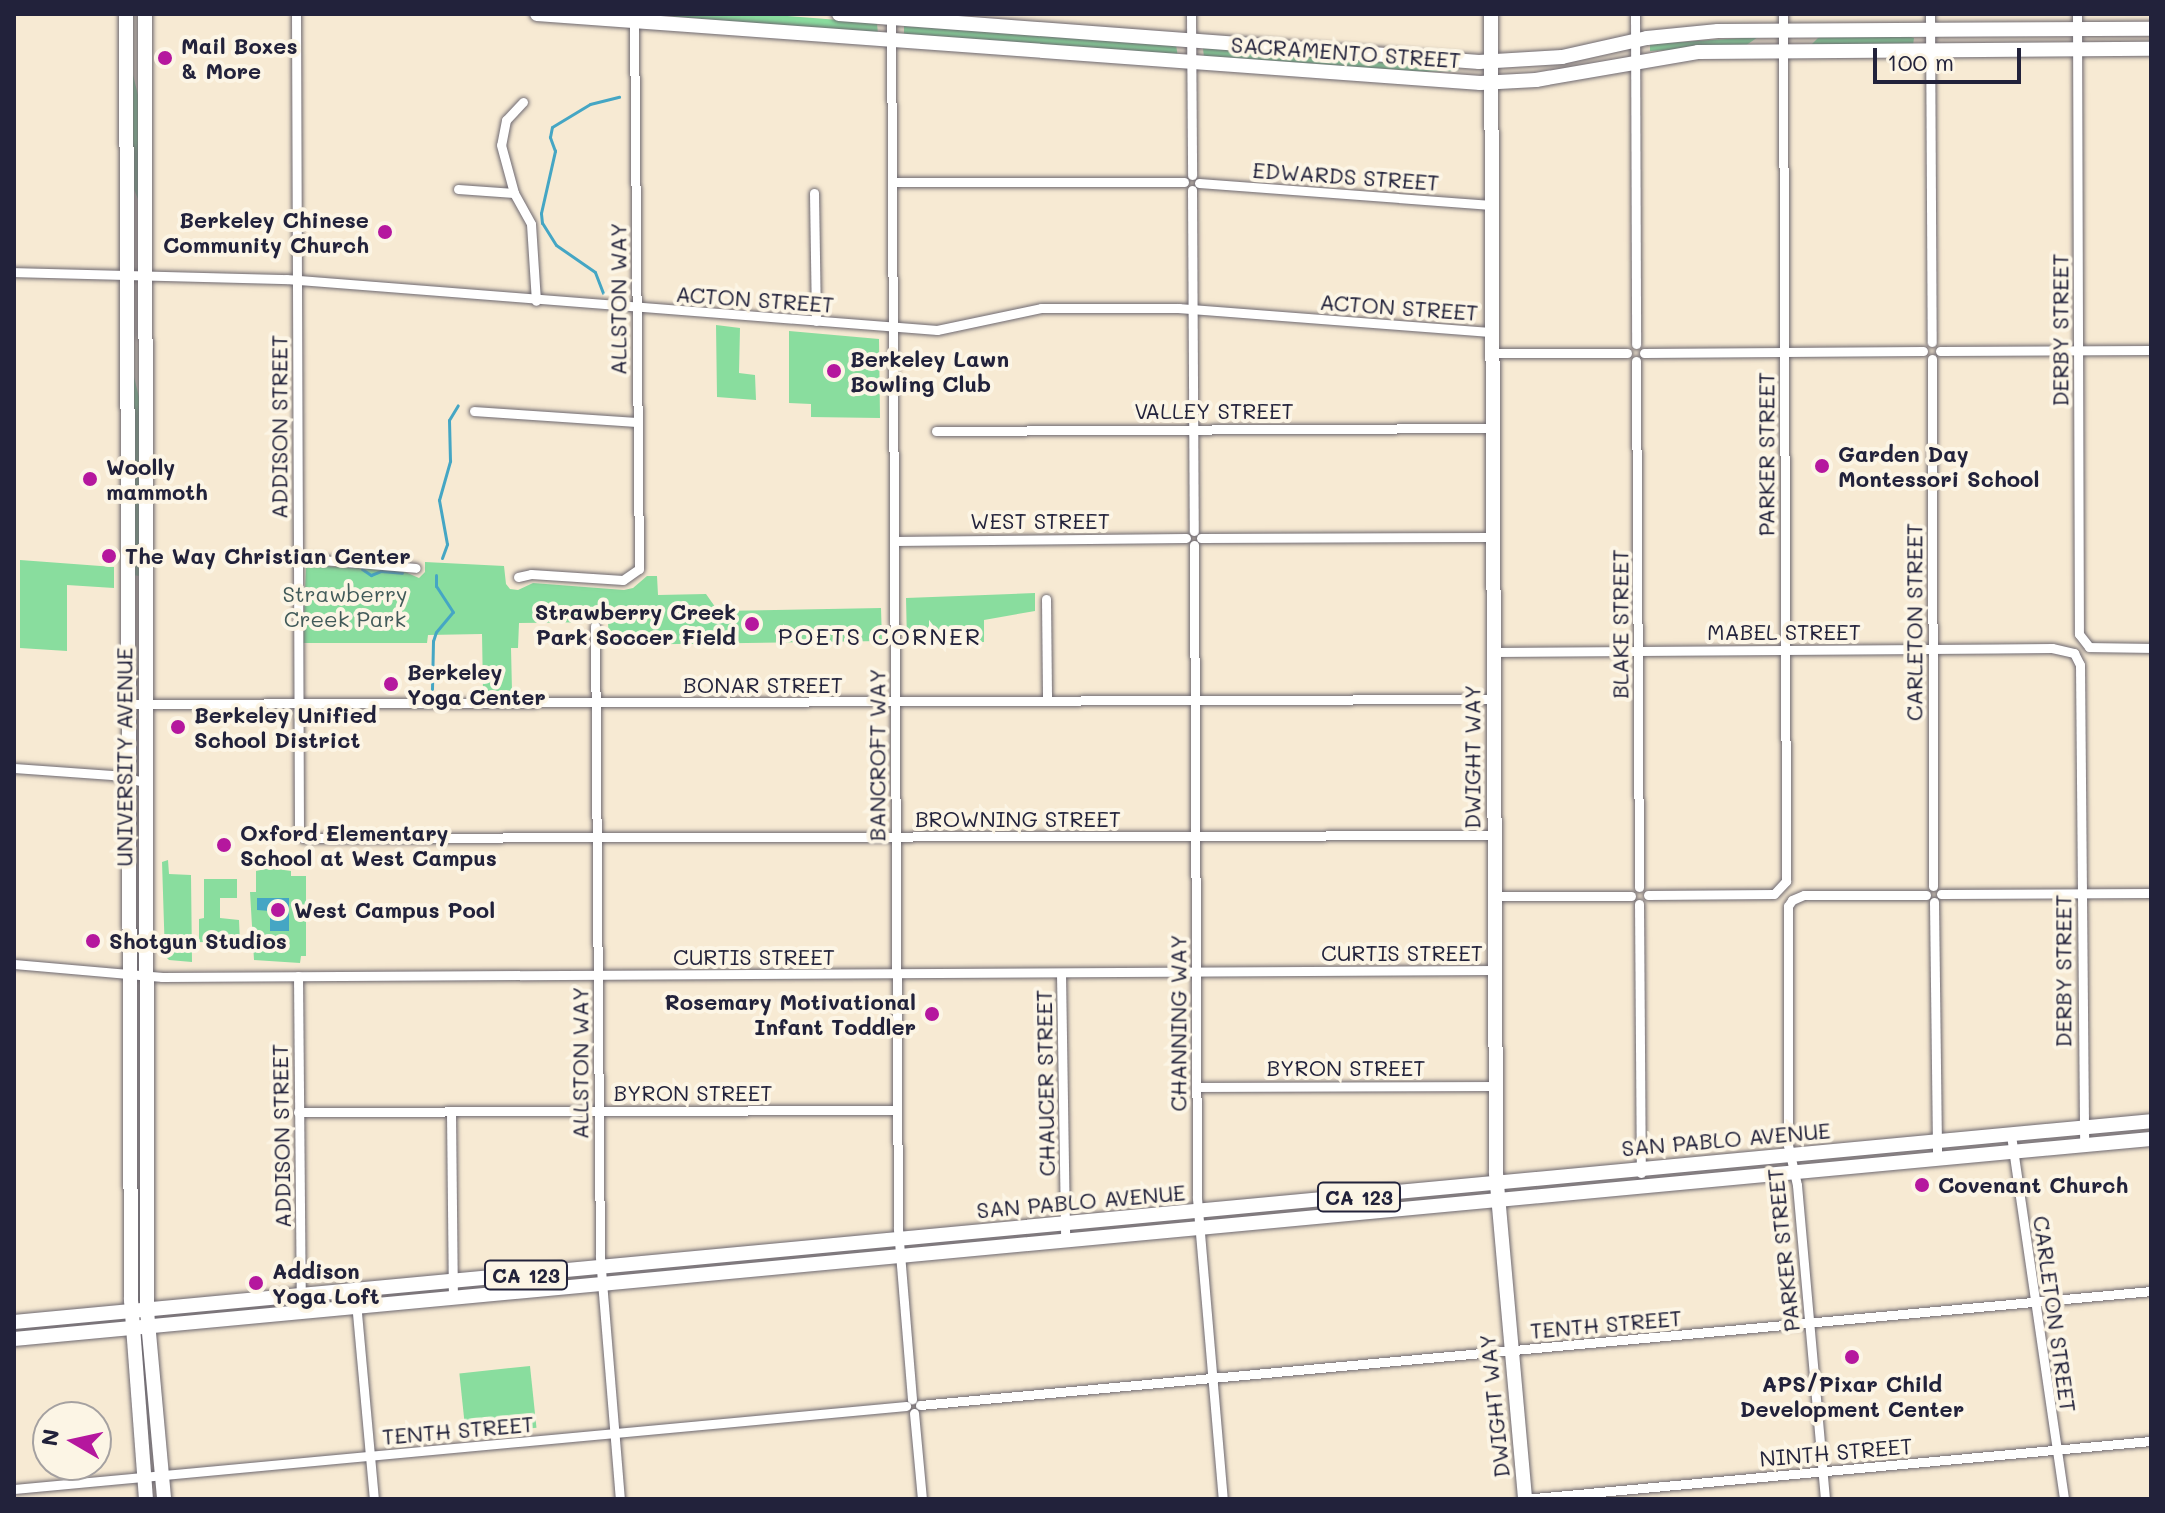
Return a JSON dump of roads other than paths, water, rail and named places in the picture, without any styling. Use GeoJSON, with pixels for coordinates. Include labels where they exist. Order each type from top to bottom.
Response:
{"type":"FeatureCollection","features":[{"type":"Feature","properties":{"kind":"main road","name":"UNIVERSITY AVENUE"},"geometry":{"type":"LineString","coordinates":[[126,14],[129,972],[146,1499]]}},
{"type":"Feature","properties":{"kind":"main road","name":"UNIVERSITY AVENUE"},"geometry":{"type":"LineString","coordinates":[[145,14],[147,974],[140,1319],[164,1499]]}},
{"type":"Feature","properties":{"kind":"main road","name":"SACRAMENTO STREET"},"geometry":{"type":"LineString","coordinates":[[537,14],[633,18],[891,41],[1491,83],[1581,74],[1698,52],[2151,49]]}},
{"type":"Feature","properties":{"kind":"main road","name":"SACRAMENTO STREET"},"geometry":{"type":"LineString","coordinates":[[839,14],[1491,62],[1562,57],[1679,33],[2151,29]]}},
{"type":"Feature","properties":{"kind":"main road","name":"DWIGHT WAY"},"geometry":{"type":"LineString","coordinates":[[1491,14],[1496,1184],[1524,1499]]}},
{"type":"Feature","properties":{"kind":"main road","name":"SAN PABLO AVENUE"},"geometry":{"type":"LineString","coordinates":[[14,1339],[301,1296],[2151,1121]]}},
{"type":"Feature","properties":{"kind":"main road","name":"SAN PABLO AVENUE"},"geometry":{"type":"LineString","coordinates":[[14,1322],[140,1319],[453,1299],[2151,1139]]}},
{"type":"Feature","properties":{"kind":"street","name":"ADDISON STREET"},"geometry":{"type":"LineString","coordinates":[[296,14],[299,830],[303,838]]}},
{"type":"Feature","properties":{"kind":"street","name":"CHANNING WAY"},"geometry":{"type":"LineString","coordinates":[[1191,14],[1198,1213],[1223,1499]]}},
{"type":"Feature","properties":{"kind":"street"},"geometry":{"type":"LineString","coordinates":[[1635,14],[1636,344],[1644,353]]}},
{"type":"Feature","properties":{"kind":"street","name":"PARKER STREET"},"geometry":{"type":"LineString","coordinates":[[1648,895],[1767,895],[1780,891],[1787,876],[1783,14]]}},
{"type":"Feature","properties":{"kind":"street"},"geometry":{"type":"LineString","coordinates":[[1930,14],[1932,342],[1936,355]]}},
{"type":"Feature","properties":{"kind":"street","name":"DERBY STREET"},"geometry":{"type":"LineString","coordinates":[[2077,14],[2079,630],[2084,643],[2096,647],[2151,648]]}},
{"type":"Feature","properties":{"kind":"street","name":"BANCROFT WAY"},"geometry":{"type":"LineString","coordinates":[[891,16],[898,1240],[922,1499]]}},
{"type":"Feature","properties":{"kind":"street","name":"ALLSTON WAY"},"geometry":{"type":"LineString","coordinates":[[518,577],[531,574],[628,579],[640,563],[633,18]]}},
{"type":"Feature","properties":{"kind":"street"},"geometry":{"type":"LineString","coordinates":[[523,102],[506,120],[501,145],[514,193],[531,224],[536,301]]}},
{"type":"Feature","properties":{"kind":"street","name":"EDWARDS STREET"},"geometry":{"type":"LineString","coordinates":[[892,182],[1192,183],[1491,205]]}},
{"type":"Feature","properties":{"kind":"street"},"geometry":{"type":"LineString","coordinates":[[458,189],[514,193]]}},
{"type":"Feature","properties":{"kind":"street"},"geometry":{"type":"LineString","coordinates":[[814,193],[816,321]]}},
{"type":"Feature","properties":{"kind":"street","name":"ACTON STREET"},"geometry":{"type":"LineString","coordinates":[[14,272],[297,281],[944,330],[1041,308],[1193,309],[1492,332]]}},
{"type":"Feature","properties":{"kind":"street"},"geometry":{"type":"LineString","coordinates":[[1923,351],[1932,342]]}},
{"type":"Feature","properties":{"kind":"street"},"geometry":{"type":"LineString","coordinates":[[1636,344],[1627,353],[1636,361],[1644,353],[1923,351],[1936,355],[2079,349],[2151,350]]}},
{"type":"Feature","properties":{"kind":"street","name":"ACTON STREET"},"geometry":{"type":"LineString","coordinates":[[1492,353],[1627,353]]}},
{"type":"Feature","properties":{"kind":"street","name":"CARLETON STREET"},"geometry":{"type":"LineString","coordinates":[[1934,897],[1932,650],[1936,355]]}},
{"type":"Feature","properties":{"kind":"street","name":"BLAKE STREET"},"geometry":{"type":"LineString","coordinates":[[1636,361],[1639,887]]}},
{"type":"Feature","properties":{"kind":"street"},"geometry":{"type":"LineString","coordinates":[[474,411],[636,422]]}},
{"type":"Feature","properties":{"kind":"street","name":"VALLEY STREET"},"geometry":{"type":"LineString","coordinates":[[936,431],[1492,428]]}},
{"type":"Feature","properties":{"kind":"street","name":"WEST STREET"},"geometry":{"type":"LineString","coordinates":[[894,541],[1493,537]]}},
{"type":"Feature","properties":{"kind":"street"},"geometry":{"type":"LineString","coordinates":[[298,558],[416,568]]}},
{"type":"Feature","properties":{"kind":"street"},"geometry":{"type":"LineString","coordinates":[[1046,599],[1047,701]]}},
{"type":"Feature","properties":{"kind":"street","name":"ALLSTON WAY"},"geometry":{"type":"LineString","coordinates":[[595,626],[600,1268],[620,1499]]}},
{"type":"Feature","properties":{"kind":"street","name":"MABEL STREET"},"geometry":{"type":"LineString","coordinates":[[1493,652],[2052,648],[2074,653]]}},
{"type":"Feature","properties":{"kind":"street","name":"DERBY STREET"},"geometry":{"type":"LineString","coordinates":[[2074,653],[2080,665],[2084,1145]]}},
{"type":"Feature","properties":{"kind":"street","name":"BONAR STREET"},"geometry":{"type":"LineString","coordinates":[[128,704],[1493,699]]}},
{"type":"Feature","properties":{"kind":"street"},"geometry":{"type":"LineString","coordinates":[[14,768],[128,776],[145,782]]}},
{"type":"Feature","properties":{"kind":"street","name":"BROWNING STREET"},"geometry":{"type":"LineString","coordinates":[[303,838],[597,840],[1494,835]]}},
{"type":"Feature","properties":{"kind":"street"},"geometry":{"type":"LineString","coordinates":[[1631,896],[1639,887],[1648,895],[1639,904]]}},
{"type":"Feature","properties":{"kind":"street"},"geometry":{"type":"LineString","coordinates":[[1937,1159],[1934,897],[2151,893]]}},
{"type":"Feature","properties":{"kind":"street","name":"PARKER STREET"},"geometry":{"type":"LineString","coordinates":[[1825,1499],[1810,1323],[1790,1156],[1787,928],[1790,902],[1804,895],[1934,897]]}},
{"type":"Feature","properties":{"kind":"street"},"geometry":{"type":"LineString","coordinates":[[1495,896],[1631,896],[1639,904],[1639,1187]]}},
{"type":"Feature","properties":{"kind":"street","name":"CURTIS STREET"},"geometry":{"type":"LineString","coordinates":[[14,964],[147,974],[298,976],[1495,970]]}},
{"type":"Feature","properties":{"kind":"street","name":"CHAUCER STREET"},"geometry":{"type":"LineString","coordinates":[[1061,973],[1065,1241]]}},
{"type":"Feature","properties":{"kind":"street","name":"ADDISON STREET"},"geometry":{"type":"LineString","coordinates":[[298,976],[301,1296]]}},
{"type":"Feature","properties":{"kind":"street","name":"BYRON STREET"},"geometry":{"type":"LineString","coordinates":[[1197,1087],[1495,1086]]}},
{"type":"Feature","properties":{"kind":"street","name":"BYRON STREET"},"geometry":{"type":"LineString","coordinates":[[298,1112],[897,1110]]}},
{"type":"Feature","properties":{"kind":"street"},"geometry":{"type":"LineString","coordinates":[[451,1112],[453,1299]]}},
{"type":"Feature","properties":{"kind":"street","name":"CARLETON STREET"},"geometry":{"type":"LineString","coordinates":[[2011,1135],[2064,1499]]}},
{"type":"Feature","properties":{"kind":"street"},"geometry":{"type":"LineString","coordinates":[[355,1291],[374,1499]]}},
{"type":"Feature","properties":{"kind":"street","name":"TENTH STREET"},"geometry":{"type":"LineString","coordinates":[[14,1489],[2151,1291]]}},
{"type":"Feature","properties":{"kind":"street","name":"NINTH STREET"},"geometry":{"type":"LineString","coordinates":[[1524,1499],[2151,1441]]}},
{"type":"Feature","properties":{"kind":"water"},"geometry":{"type":"Polygon","coordinates":[[[257,898],[289,898],[289,931],[270,931],[270,911],[257,910],[257,898]]]}},
{"type":"Feature","properties":{"kind":"waterway"},"geometry":{"type":"LineString","coordinates":[[603,293],[595,272],[556,245],[542,223],[541,213],[555,151],[550,137],[552,127],[590,104],[619,97]]}},
{"type":"Feature","properties":{"kind":"waterway"},"geometry":{"type":"LineString","coordinates":[[442,558],[447,544],[439,500],[450,461],[449,420],[458,405]]}},
{"type":"Feature","properties":{"kind":"waterway"},"geometry":{"type":"LineString","coordinates":[[362,569],[371,575],[381,571],[402,573]]}},
{"type":"Feature","properties":{"kind":"waterway"},"geometry":{"type":"LineString","coordinates":[[432,689],[433,641],[436,632],[453,612],[436,586],[436,575]]}},
{"type":"Feature","properties":{"kind":"place","name":"Mail Boxes & More"},"geometry":{"type":"Point","coordinates":[165,58]}},
{"type":"Feature","properties":{"kind":"place","name":"Berkeley Chinese Community Church"},"geometry":{"type":"Point","coordinates":[385,232]}},
{"type":"Feature","properties":{"kind":"place","name":"Berkeley Lawn Bowling Club"},"geometry":{"type":"Point","coordinates":[834,371]}},
{"type":"Feature","properties":{"kind":"place","name":"Garden Day Montessori School"},"geometry":{"type":"Point","coordinates":[1822,466]}},
{"type":"Feature","properties":{"kind":"place","name":"Woolly mammoth"},"geometry":{"type":"Point","coordinates":[90,479]}},
{"type":"Feature","properties":{"kind":"place","name":"The Way Christian Center"},"geometry":{"type":"Point","coordinates":[109,556]}},
{"type":"Feature","properties":{"kind":"place","name":"Strawberry Creek Park Soccer Field"},"geometry":{"type":"Point","coordinates":[752,624]}},
{"type":"Feature","properties":{"kind":"place","name":"Berkeley Yoga Center"},"geometry":{"type":"Point","coordinates":[391,684]}},
{"type":"Feature","properties":{"kind":"place","name":"Berkeley Unified School District"},"geometry":{"type":"Point","coordinates":[178,727]}},
{"type":"Feature","properties":{"kind":"place","name":"Oxford Elementary School at West Campus"},"geometry":{"type":"Point","coordinates":[224,845]}},
{"type":"Feature","properties":{"kind":"place","name":"West Campus Pool"},"geometry":{"type":"Point","coordinates":[278,910]}},
{"type":"Feature","properties":{"kind":"place","name":"Shotgun Studios"},"geometry":{"type":"Point","coordinates":[93,941]}},
{"type":"Feature","properties":{"kind":"place","name":"Rosemary Motivational Infant Toddler"},"geometry":{"type":"Point","coordinates":[932,1014]}},
{"type":"Feature","properties":{"kind":"place","name":"Covenant Church"},"geometry":{"type":"Point","coordinates":[1922,1185]}},
{"type":"Feature","properties":{"kind":"place","name":"Addison Yoga Loft"},"geometry":{"type":"Point","coordinates":[256,1283]}},
{"type":"Feature","properties":{"kind":"place","name":"APS/Pixar Child Development Center"},"geometry":{"type":"Point","coordinates":[1852,1357]}},
{"type":"Feature","properties":{"kind":"district","name":"POETS CORNER"},"geometry":{"type":"Point","coordinates":[880,636]}},
{"type":"Feature","properties":{"kind":"park label","name":"Strawberry Creek Park"},"geometry":{"type":"Point","coordinates":[345,606]}}]}
